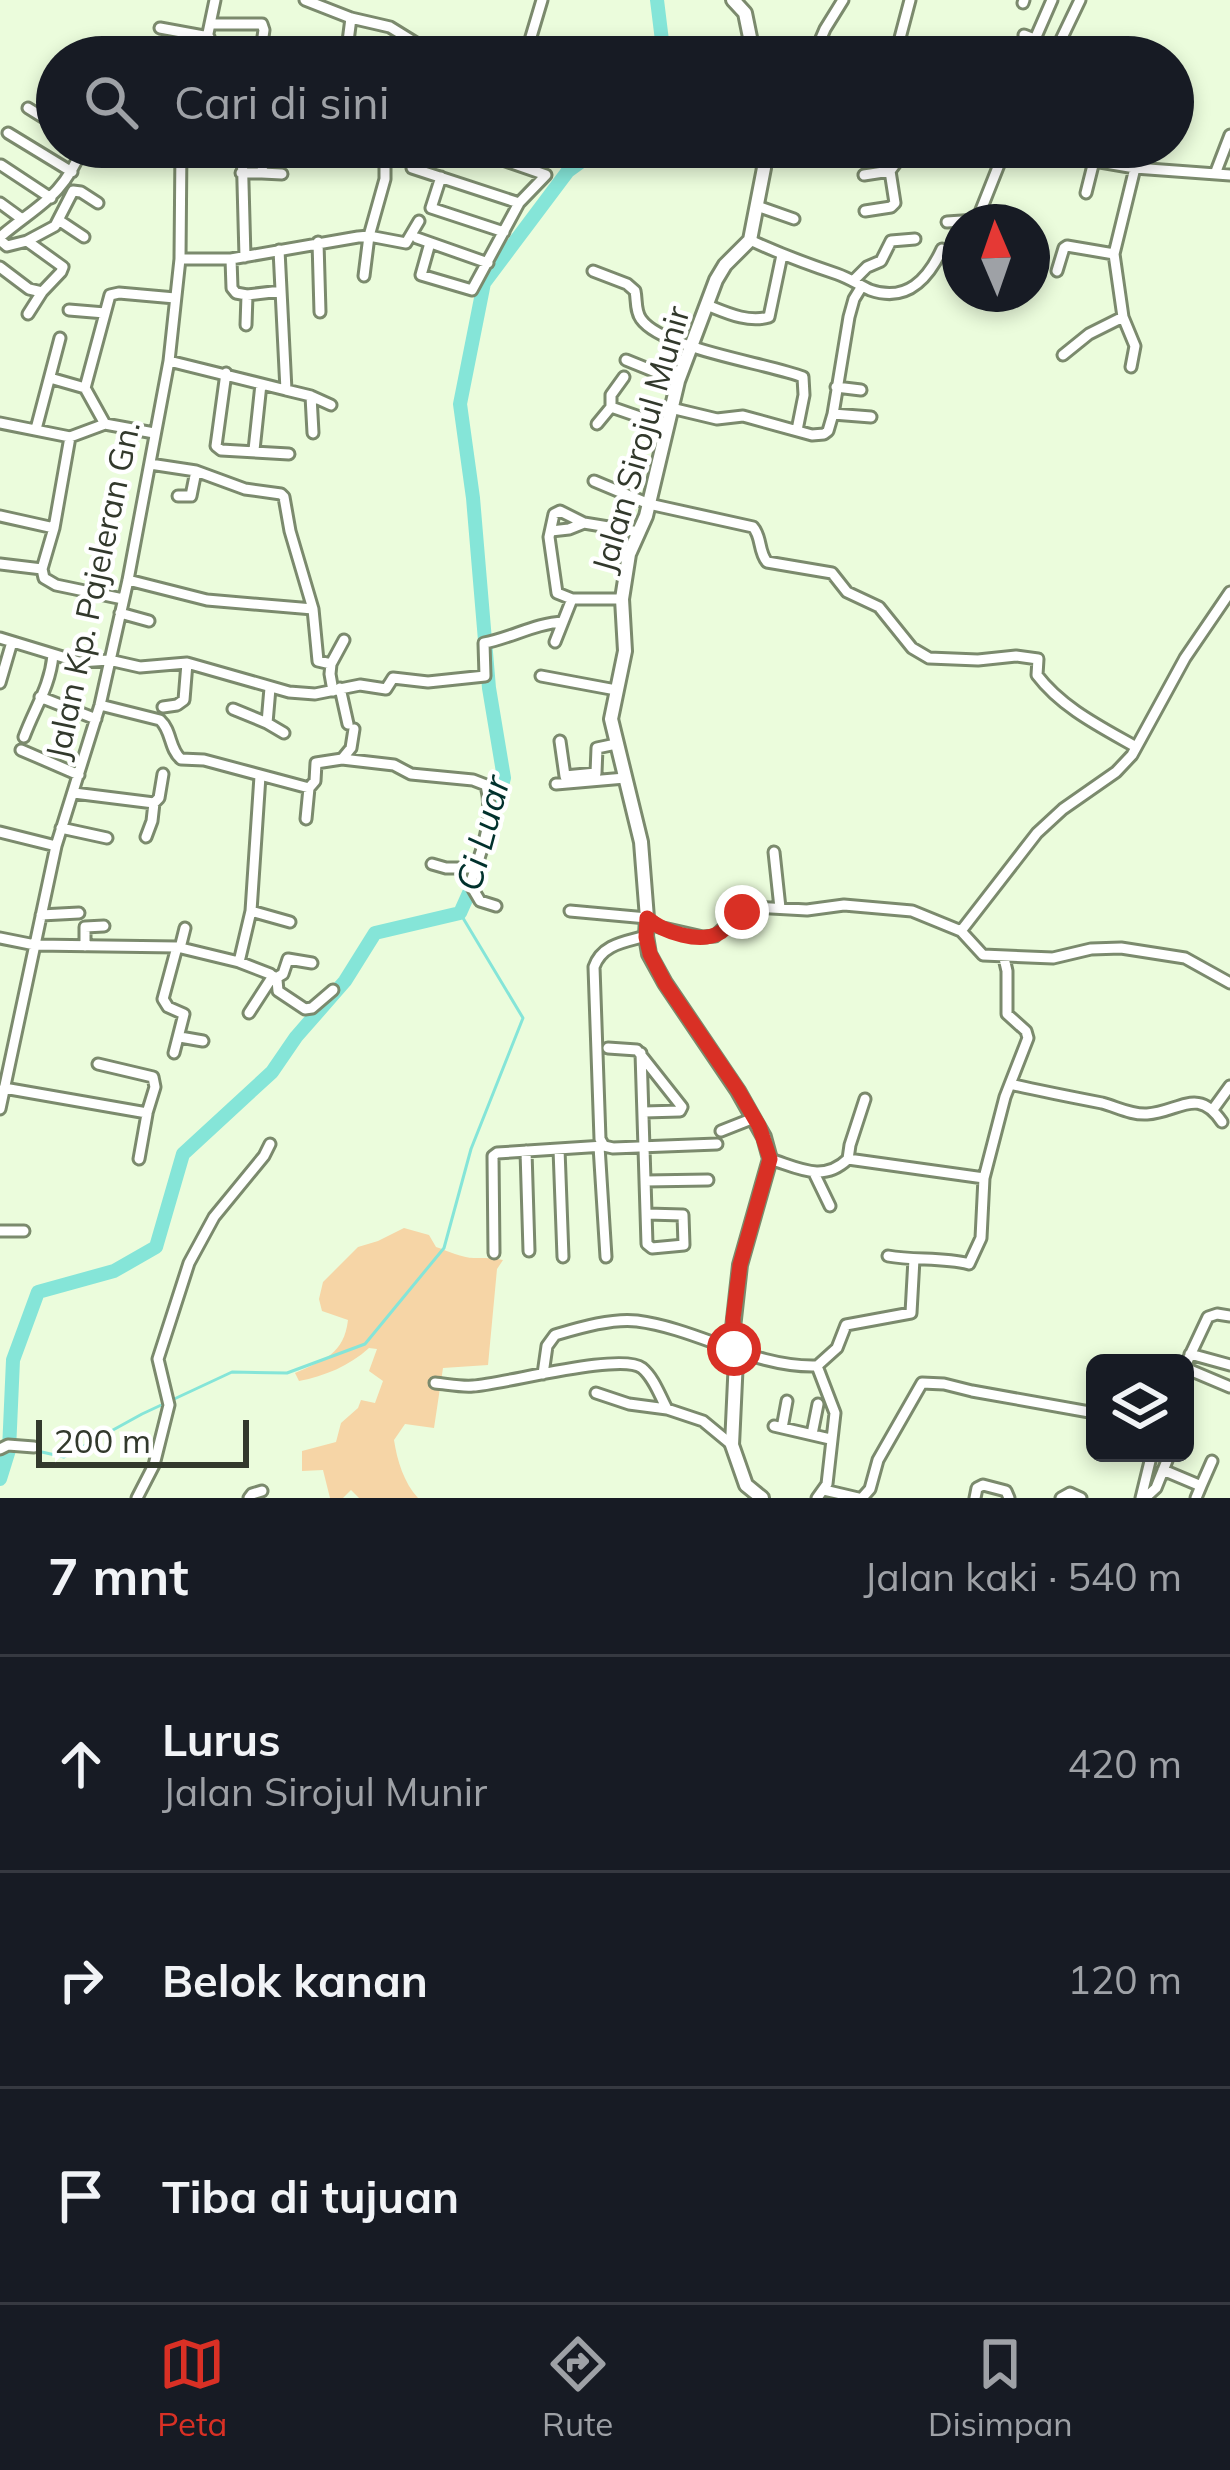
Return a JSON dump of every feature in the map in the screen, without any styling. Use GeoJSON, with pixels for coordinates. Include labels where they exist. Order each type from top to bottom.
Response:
{"type":"FeatureCollection","features":[{"type":"Feature","properties":{"kind":"street"},"geometry":{"type":"LineString","coordinates":[[209,36],[215,0]]}},
{"type":"Feature","properties":{"kind":"street"},"geometry":{"type":"LineString","coordinates":[[305,0],[405,36]]}},
{"type":"Feature","properties":{"kind":"street"},"geometry":{"type":"LineString","coordinates":[[531,36],[542,0]]}},
{"type":"Feature","properties":{"kind":"street"},"geometry":{"type":"LineString","coordinates":[[733,0],[746,13],[750,36]]}},
{"type":"Feature","properties":{"kind":"street"},"geometry":{"type":"LineString","coordinates":[[822,36],[844,0]]}},
{"type":"Feature","properties":{"kind":"street"},"geometry":{"type":"LineString","coordinates":[[901,36],[910,0]]}},
{"type":"Feature","properties":{"kind":"street"},"geometry":{"type":"LineString","coordinates":[[1030,36],[1052,0]]}},
{"type":"Feature","properties":{"kind":"street"},"geometry":{"type":"LineString","coordinates":[[1063,36],[1079,0]]}},
{"type":"Feature","properties":{"kind":"street"},"geometry":{"type":"LineString","coordinates":[[349,36],[351,19]]}},
{"type":"Feature","properties":{"kind":"street"},"geometry":{"type":"LineString","coordinates":[[212,24],[262,24],[263,36]]}},
{"type":"Feature","properties":{"kind":"street"},"geometry":{"type":"LineString","coordinates":[[160,28],[204,36]]}},
{"type":"Feature","properties":{"kind":"street"},"geometry":{"type":"LineString","coordinates":[[28,108],[36,113]]}},
{"type":"Feature","properties":{"kind":"street"},"geometry":{"type":"LineString","coordinates":[[8,133],[36,150]]}},
{"type":"Feature","properties":{"kind":"street"},"geometry":{"type":"LineString","coordinates":[[1214,174],[1230,135]]}},
{"type":"Feature","properties":{"kind":"street"},"geometry":{"type":"LineString","coordinates":[[1,165],[51,198]]}},
{"type":"Feature","properties":{"kind":"street"},"geometry":{"type":"LineString","coordinates":[[65,168],[72,172]]}},
{"type":"Feature","properties":{"kind":"street"},"geometry":{"type":"LineString","coordinates":[[2,245],[22,219],[45,205],[74,168]]}},
{"type":"Feature","properties":{"kind":"street","name":"Jalan Kp. Pajeleran Gn."},"geometry":{"type":"LineString","coordinates":[[0,1109],[3,1071],[56,846],[100,705],[128,580],[170,361],[180,259],[181,168]]}},
{"type":"Feature","properties":{"kind":"street"},"geometry":{"type":"LineString","coordinates":[[241,168],[244,257]]}},
{"type":"Feature","properties":{"kind":"street"},"geometry":{"type":"LineString","coordinates":[[262,168],[262,173]]}},
{"type":"Feature","properties":{"kind":"street"},"geometry":{"type":"LineString","coordinates":[[364,277],[385,168]]}},
{"type":"Feature","properties":{"kind":"street"},"geometry":{"type":"LineString","coordinates":[[412,168],[519,202]]}},
{"type":"Feature","properties":{"kind":"street"},"geometry":{"type":"LineString","coordinates":[[430,243],[421,275],[472,290],[519,202],[547,175],[531,168]]}},
{"type":"Feature","properties":{"kind":"street","name":"Jalan Sirojul Munir"},"geometry":{"type":"LineString","coordinates":[[764,168],[749,240],[721,271],[678,381],[649,504],[629,554],[622,599],[625,651],[611,719],[641,842],[650,954],[754,1118],[770,1159]]}},
{"type":"Feature","properties":{"kind":"street"},"geometry":{"type":"LineString","coordinates":[[865,211],[894,204],[892,168]]}},
{"type":"Feature","properties":{"kind":"street"},"geometry":{"type":"LineString","coordinates":[[984,204],[1000,168]]}},
{"type":"Feature","properties":{"kind":"street"},"geometry":{"type":"LineString","coordinates":[[1086,193],[1092,168]]}},
{"type":"Feature","properties":{"kind":"street"},"geometry":{"type":"LineString","coordinates":[[1131,367],[1135,346],[1123,317],[1114,254],[1135,168],[1230,175]]}},
{"type":"Feature","properties":{"kind":"street"},"geometry":{"type":"LineString","coordinates":[[864,175],[890,171]]}},
{"type":"Feature","properties":{"kind":"street"},"geometry":{"type":"LineString","coordinates":[[241,172],[282,173]]}},
{"type":"Feature","properties":{"kind":"street"},"geometry":{"type":"LineString","coordinates":[[441,177],[430,208],[504,232]]}},
{"type":"Feature","properties":{"kind":"street"},"geometry":{"type":"LineString","coordinates":[[2,245],[27,241],[60,221],[74,191],[98,203]]}},
{"type":"Feature","properties":{"kind":"street"},"geometry":{"type":"LineString","coordinates":[[0,203],[22,219]]}},
{"type":"Feature","properties":{"kind":"street"},"geometry":{"type":"LineString","coordinates":[[758,206],[794,219]]}},
{"type":"Feature","properties":{"kind":"street"},"geometry":{"type":"LineString","coordinates":[[60,221],[84,237]]}},
{"type":"Feature","properties":{"kind":"street"},"geometry":{"type":"LineString","coordinates":[[398,223],[417,229],[430,243],[488,263]]}},
{"type":"Feature","properties":{"kind":"street"},"geometry":{"type":"LineString","coordinates":[[180,259],[231,260],[369,236],[406,243],[417,229]]}},
{"type":"Feature","properties":{"kind":"street"},"geometry":{"type":"LineString","coordinates":[[671,408],[717,419],[743,416],[824,434],[858,283],[867,267],[883,259],[891,242],[915,239]]}},
{"type":"Feature","properties":{"kind":"street"},"geometry":{"type":"LineString","coordinates":[[749,240],[888,293],[908,290],[927,278],[941,249]]}},
{"type":"Feature","properties":{"kind":"street"},"geometry":{"type":"LineString","coordinates":[[27,241],[63,267],[28,314]]}},
{"type":"Feature","properties":{"kind":"street"},"geometry":{"type":"LineString","coordinates":[[318,242],[320,312]]}},
{"type":"Feature","properties":{"kind":"street"},"geometry":{"type":"LineString","coordinates":[[1057,271],[1067,246],[1114,254]]}},
{"type":"Feature","properties":{"kind":"street"},"geometry":{"type":"LineString","coordinates":[[279,250],[286,390]]}},
{"type":"Feature","properties":{"kind":"street"},"geometry":{"type":"LineString","coordinates":[[707,305],[745,318],[770,317],[782,255]]}},
{"type":"Feature","properties":{"kind":"street"},"geometry":{"type":"LineString","coordinates":[[231,260],[234,291],[248,295],[281,291]]}},
{"type":"Feature","properties":{"kind":"street"},"geometry":{"type":"LineString","coordinates":[[0,267],[29,289],[42,292]]}},
{"type":"Feature","properties":{"kind":"street"},"geometry":{"type":"LineString","coordinates":[[592,271],[627,284],[635,291],[641,320],[692,346],[803,377],[797,430]]}},
{"type":"Feature","properties":{"kind":"street"},"geometry":{"type":"LineString","coordinates":[[105,424],[85,388],[110,295],[175,298]]}},
{"type":"Feature","properties":{"kind":"street"},"geometry":{"type":"LineString","coordinates":[[246,325],[248,295]]}},
{"type":"Feature","properties":{"kind":"street"},"geometry":{"type":"LineString","coordinates":[[69,310],[105,313]]}},
{"type":"Feature","properties":{"kind":"street"},"geometry":{"type":"LineString","coordinates":[[1063,355],[1123,317]]}},
{"type":"Feature","properties":{"kind":"street"},"geometry":{"type":"LineString","coordinates":[[36,429],[60,338]]}},
{"type":"Feature","properties":{"kind":"street"},"geometry":{"type":"LineString","coordinates":[[626,360],[678,381]]}},
{"type":"Feature","properties":{"kind":"street"},"geometry":{"type":"LineString","coordinates":[[170,361],[331,405]]}},
{"type":"Feature","properties":{"kind":"street"},"geometry":{"type":"LineString","coordinates":[[226,374],[214,443],[220,450],[289,454]]}},
{"type":"Feature","properties":{"kind":"street"},"geometry":{"type":"LineString","coordinates":[[597,424],[611,407],[611,395],[624,377]]}},
{"type":"Feature","properties":{"kind":"street"},"geometry":{"type":"LineString","coordinates":[[50,378],[85,388]]}},
{"type":"Feature","properties":{"kind":"street"},"geometry":{"type":"LineString","coordinates":[[254,450],[261,383]]}},
{"type":"Feature","properties":{"kind":"street"},"geometry":{"type":"LineString","coordinates":[[836,386],[861,390]]}},
{"type":"Feature","properties":{"kind":"street"},"geometry":{"type":"LineString","coordinates":[[311,396],[313,433]]}},
{"type":"Feature","properties":{"kind":"street"},"geometry":{"type":"LineString","coordinates":[[611,407],[666,425]]}},
{"type":"Feature","properties":{"kind":"street"},"geometry":{"type":"LineString","coordinates":[[832,414],[871,418]]}},
{"type":"Feature","properties":{"kind":"street"},"geometry":{"type":"LineString","coordinates":[[0,423],[70,437],[105,424],[154,433]]}},
{"type":"Feature","properties":{"kind":"street"},"geometry":{"type":"LineString","coordinates":[[70,437],[44,578],[56,585],[123,598]]}},
{"type":"Feature","properties":{"kind":"street"},"geometry":{"type":"LineString","coordinates":[[150,464],[196,471],[284,497],[314,609],[318,661],[331,664]]}},
{"type":"Feature","properties":{"kind":"street"},"geometry":{"type":"LineString","coordinates":[[178,496],[190,496],[196,471]]}},
{"type":"Feature","properties":{"kind":"street"},"geometry":{"type":"LineString","coordinates":[[594,481],[649,504],[753,526],[766,562],[832,573],[847,592],[880,607],[913,648],[929,658],[1038,659],[1037,675],[1044,685],[1082,715],[1136,747]]}},
{"type":"Feature","properties":{"kind":"street"},"geometry":{"type":"LineString","coordinates":[[622,599],[560,596],[550,560],[550,530],[557,511],[584,523],[639,532]]}},
{"type":"Feature","properties":{"kind":"street"},"geometry":{"type":"LineString","coordinates":[[0,516],[54,528]]}},
{"type":"Feature","properties":{"kind":"street"},"geometry":{"type":"LineString","coordinates":[[550,530],[569,530],[584,523]]}},
{"type":"Feature","properties":{"kind":"street"},"geometry":{"type":"LineString","coordinates":[[0,564],[42,569]]}},
{"type":"Feature","properties":{"kind":"street"},"geometry":{"type":"LineString","coordinates":[[128,580],[208,600],[314,609]]}},
{"type":"Feature","properties":{"kind":"street"},"geometry":{"type":"LineString","coordinates":[[961,931],[1037,833],[1116,772],[1136,747],[1185,658],[1230,592]]}},
{"type":"Feature","properties":{"kind":"street"},"geometry":{"type":"LineString","coordinates":[[555,642],[572,599]]}},
{"type":"Feature","properties":{"kind":"street"},"geometry":{"type":"LineString","coordinates":[[120,613],[149,620]]}},
{"type":"Feature","properties":{"kind":"street"},"geometry":{"type":"LineString","coordinates":[[0,683],[6,640],[80,662],[109,660],[140,667],[187,663],[302,694],[362,685],[386,689],[393,678],[428,682],[485,676],[484,643],[563,622]]}},
{"type":"Feature","properties":{"kind":"street"},"geometry":{"type":"LineString","coordinates":[[342,759],[351,748],[351,726],[330,674],[344,640]]}},
{"type":"Feature","properties":{"kind":"street"},"geometry":{"type":"LineString","coordinates":[[24,737],[50,678],[52,655]]}},
{"type":"Feature","properties":{"kind":"street"},"geometry":{"type":"LineString","coordinates":[[163,707],[181,704],[185,697],[187,663]]}},
{"type":"Feature","properties":{"kind":"street"},"geometry":{"type":"LineString","coordinates":[[187,682],[201,678],[205,667]]}},
{"type":"Feature","properties":{"kind":"street"},"geometry":{"type":"LineString","coordinates":[[541,676],[616,690]]}},
{"type":"Feature","properties":{"kind":"street"},"geometry":{"type":"LineString","coordinates":[[267,723],[270,688]]}},
{"type":"Feature","properties":{"kind":"street"},"geometry":{"type":"LineString","coordinates":[[40,698],[96,719]]}},
{"type":"Feature","properties":{"kind":"street"},"geometry":{"type":"LineString","coordinates":[[100,705],[160,720],[181,759],[204,760],[309,788]]}},
{"type":"Feature","properties":{"kind":"street"},"geometry":{"type":"LineString","coordinates":[[233,709],[284,733]]}},
{"type":"Feature","properties":{"kind":"street"},"geometry":{"type":"LineString","coordinates":[[560,741],[563,775],[596,773],[593,731]]}},
{"type":"Feature","properties":{"kind":"street"},"geometry":{"type":"LineString","coordinates":[[597,748],[616,744]]}},
{"type":"Feature","properties":{"kind":"street"},"geometry":{"type":"LineString","coordinates":[[22,750],[79,775]]}},
{"type":"Feature","properties":{"kind":"street"},"geometry":{"type":"LineString","coordinates":[[306,819],[316,763],[342,759],[394,765],[411,774],[486,785],[486,834],[471,888],[480,901],[496,906]]}},
{"type":"Feature","properties":{"kind":"street"},"geometry":{"type":"LineString","coordinates":[[146,837],[163,774]]}},
{"type":"Feature","properties":{"kind":"street"},"geometry":{"type":"LineString","coordinates":[[239,962],[251,911],[260,776]]}},
{"type":"Feature","properties":{"kind":"street"},"geometry":{"type":"LineString","coordinates":[[556,784],[625,778]]}},
{"type":"Feature","properties":{"kind":"street"},"geometry":{"type":"LineString","coordinates":[[74,793],[154,803]]}},
{"type":"Feature","properties":{"kind":"street"},"geometry":{"type":"LineString","coordinates":[[61,828],[107,838]]}},
{"type":"Feature","properties":{"kind":"street"},"geometry":{"type":"LineString","coordinates":[[0,832],[56,846]]}},
{"type":"Feature","properties":{"kind":"street"},"geometry":{"type":"LineString","coordinates":[[774,852],[780,908]]}},
{"type":"Feature","properties":{"kind":"street"},"geometry":{"type":"LineString","coordinates":[[432,864],[477,868]]}},
{"type":"Feature","properties":{"kind":"street"},"geometry":{"type":"LineString","coordinates":[[570,911],[647,918],[659,927],[694,937],[719,933],[750,908],[807,910],[844,905],[912,911],[961,931],[983,956],[1053,958],[1121,948],[1185,958],[1230,983]]}},
{"type":"Feature","properties":{"kind":"street"},"geometry":{"type":"LineString","coordinates":[[251,911],[290,922]]}},
{"type":"Feature","properties":{"kind":"street"},"geometry":{"type":"LineString","coordinates":[[41,915],[79,914]]}},
{"type":"Feature","properties":{"kind":"street"},"geometry":{"type":"LineString","coordinates":[[85,946],[86,927],[104,926]]}},
{"type":"Feature","properties":{"kind":"street"},"geometry":{"type":"LineString","coordinates":[[175,1053],[183,1012],[168,1007],[163,999],[185,928]]}},
{"type":"Feature","properties":{"kind":"street"},"geometry":{"type":"LineString","coordinates":[[606,1257],[594,967],[601,952],[646,937]]}},
{"type":"Feature","properties":{"kind":"street"},"geometry":{"type":"LineString","coordinates":[[0,938],[35,945],[179,948],[239,962],[274,977]]}},
{"type":"Feature","properties":{"kind":"street"},"geometry":{"type":"LineString","coordinates":[[888,1256],[968,1264],[981,1238],[984,1178],[1028,1038],[1026,1030],[1007,1014],[1004,958]]}},
{"type":"Feature","properties":{"kind":"street"},"geometry":{"type":"LineString","coordinates":[[249,1012],[274,977],[283,974],[289,959],[312,963]]}},
{"type":"Feature","properties":{"kind":"street"},"geometry":{"type":"LineString","coordinates":[[274,977],[278,991],[305,1009],[333,990]]}},
{"type":"Feature","properties":{"kind":"street"},"geometry":{"type":"LineString","coordinates":[[180,1036],[203,1041]]}},
{"type":"Feature","properties":{"kind":"street"},"geometry":{"type":"LineString","coordinates":[[608,1048],[633,1048],[641,1053],[681,1109],[644,1112]]}},
{"type":"Feature","properties":{"kind":"street"},"geometry":{"type":"LineString","coordinates":[[641,1053],[645,1181],[647,1214],[649,1247],[684,1244],[682,1215],[647,1214]]}},
{"type":"Feature","properties":{"kind":"street"},"geometry":{"type":"LineString","coordinates":[[98,1064],[153,1077],[155,1088],[139,1159]]}},
{"type":"Feature","properties":{"kind":"street"},"geometry":{"type":"LineString","coordinates":[[642,1076],[657,1075]]}},
{"type":"Feature","properties":{"kind":"street"},"geometry":{"type":"LineString","coordinates":[[1010,1084],[1133,1114],[1187,1103],[1214,1108],[1222,1122]]}},
{"type":"Feature","properties":{"kind":"street"},"geometry":{"type":"LineString","coordinates":[[1214,1108],[1230,1086]]}},
{"type":"Feature","properties":{"kind":"street"},"geometry":{"type":"LineString","coordinates":[[4,1088],[147,1114]]}},
{"type":"Feature","properties":{"kind":"street"},"geometry":{"type":"LineString","coordinates":[[762,1498],[746,1486],[732,1445],[733,1319],[740,1265],[770,1159],[815,1175],[841,1166],[848,1159],[865,1099]]}},
{"type":"Feature","properties":{"kind":"street"},"geometry":{"type":"LineString","coordinates":[[721,1131],[754,1118]]}},
{"type":"Feature","properties":{"kind":"street"},"geometry":{"type":"LineString","coordinates":[[136,1498],[154,1465],[169,1401],[158,1359],[188,1263],[214,1216],[270,1144]]}},
{"type":"Feature","properties":{"kind":"street"},"geometry":{"type":"LineString","coordinates":[[494,1253],[493,1156],[497,1153],[717,1144]]}},
{"type":"Feature","properties":{"kind":"street"},"geometry":{"type":"LineString","coordinates":[[559,1149],[563,1256]]}},
{"type":"Feature","properties":{"kind":"street"},"geometry":{"type":"LineString","coordinates":[[526,1151],[529,1251]]}},
{"type":"Feature","properties":{"kind":"street"},"geometry":{"type":"LineString","coordinates":[[848,1159],[984,1178]]}},
{"type":"Feature","properties":{"kind":"street"},"geometry":{"type":"LineString","coordinates":[[815,1175],[830,1206]]}},
{"type":"Feature","properties":{"kind":"street"},"geometry":{"type":"LineString","coordinates":[[645,1181],[708,1180]]}},
{"type":"Feature","properties":{"kind":"street"},"geometry":{"type":"LineString","coordinates":[[0,1231],[24,1231]]}},
{"type":"Feature","properties":{"kind":"street"},"geometry":{"type":"LineString","coordinates":[[543,1374],[547,1346],[555,1335],[633,1321],[779,1362],[817,1366],[836,1348],[846,1325],[911,1313],[914,1259]]}},
{"type":"Feature","properties":{"kind":"street"},"geometry":{"type":"LineString","coordinates":[[1190,1354],[1208,1317],[1230,1316]]}},
{"type":"Feature","properties":{"kind":"street"},"geometry":{"type":"LineString","coordinates":[[1194,1355],[1230,1366]]}},
{"type":"Feature","properties":{"kind":"street"},"geometry":{"type":"LineString","coordinates":[[435,1383],[474,1386],[633,1364],[648,1375],[667,1409]]}},
{"type":"Feature","properties":{"kind":"street"},"geometry":{"type":"LineString","coordinates":[[817,1366],[834,1406],[820,1494],[860,1498],[870,1490],[878,1460],[926,1382],[1086,1414]]}},
{"type":"Feature","properties":{"kind":"street"},"geometry":{"type":"LineString","coordinates":[[1194,1371],[1230,1387]]}},
{"type":"Feature","properties":{"kind":"street"},"geometry":{"type":"LineString","coordinates":[[596,1393],[703,1421],[732,1445]]}},
{"type":"Feature","properties":{"kind":"street"},"geometry":{"type":"LineString","coordinates":[[787,1401],[778,1427],[830,1439]]}},
{"type":"Feature","properties":{"kind":"street"},"geometry":{"type":"LineString","coordinates":[[812,1434],[818,1404]]}},
{"type":"Feature","properties":{"kind":"street"},"geometry":{"type":"LineString","coordinates":[[4,1447],[34,1447]]}},
{"type":"Feature","properties":{"kind":"street"},"geometry":{"type":"LineString","coordinates":[[1163,1469],[1198,1492],[1212,1461]]}},
{"type":"Feature","properties":{"kind":"street"},"geometry":{"type":"LineString","coordinates":[[1143,1498],[1150,1462]]}},
{"type":"Feature","properties":{"kind":"street"},"geometry":{"type":"LineString","coordinates":[[1143,1498],[1156,1488],[1166,1462]]}},
{"type":"Feature","properties":{"kind":"street"},"geometry":{"type":"LineString","coordinates":[[975,1498],[976,1488],[983,1485],[1006,1490],[1009,1498]]}},
{"type":"Feature","properties":{"kind":"street"},"geometry":{"type":"LineString","coordinates":[[249,1498],[262,1491]]}},
{"type":"Feature","properties":{"kind":"street"},"geometry":{"type":"LineString","coordinates":[[1061,1498],[1066,1493],[1081,1498]]}},
{"type":"Feature","properties":{"kind":"shaded area"},"geometry":{"type":"Polygon","coordinates":[[[404,1228],[429,1235],[436,1247],[460,1256],[503,1260],[497,1269],[488,1365],[443,1368],[434,1428],[405,1424],[394,1440],[402,1471],[418,1498],[359,1498],[351,1490],[343,1498],[330,1498],[323,1470],[302,1471],[302,1451],[336,1442],[341,1423],[361,1400],[375,1403],[383,1381],[369,1371],[377,1349],[369,1348],[318,1376],[299,1381],[295,1373],[331,1354],[346,1332],[348,1320],[322,1311],[323,1282],[358,1247],[404,1228]]]}},
{"type":"Feature","properties":{"kind":"waterway","name":"Ci Luar"},"geometry":{"type":"LineString","coordinates":[[657,0],[661,36]]}},
{"type":"Feature","properties":{"kind":"waterway","name":"Ci Luar"},"geometry":{"type":"LineString","coordinates":[[488,836],[504,778],[489,688],[460,404],[484,283],[572,168]]}},
{"type":"Feature","properties":{"kind":"waterway","name":"Ci Luar"},"geometry":{"type":"LineString","coordinates":[[0,1479],[9,1450],[13,1360],[38,1292],[114,1271],[156,1247],[183,1154],[272,1072],[345,981],[375,933],[460,913],[477,875]]}},
{"type":"Feature","properties":{"kind":"waterway"},"geometry":{"type":"LineString","coordinates":[[33,1450],[64,1457],[232,1372],[287,1373],[365,1344],[444,1248],[471,1149],[523,1018],[460,913]]}},
{"type":"Feature","properties":{"kind":"route"},"geometry":{"type":"LineString","coordinates":[[734,1349],[740,1265],[770,1159],[759,1126],[665,983],[646,937],[647,918],[659,927],[694,937],[715,936],[742,912]]}}]}
